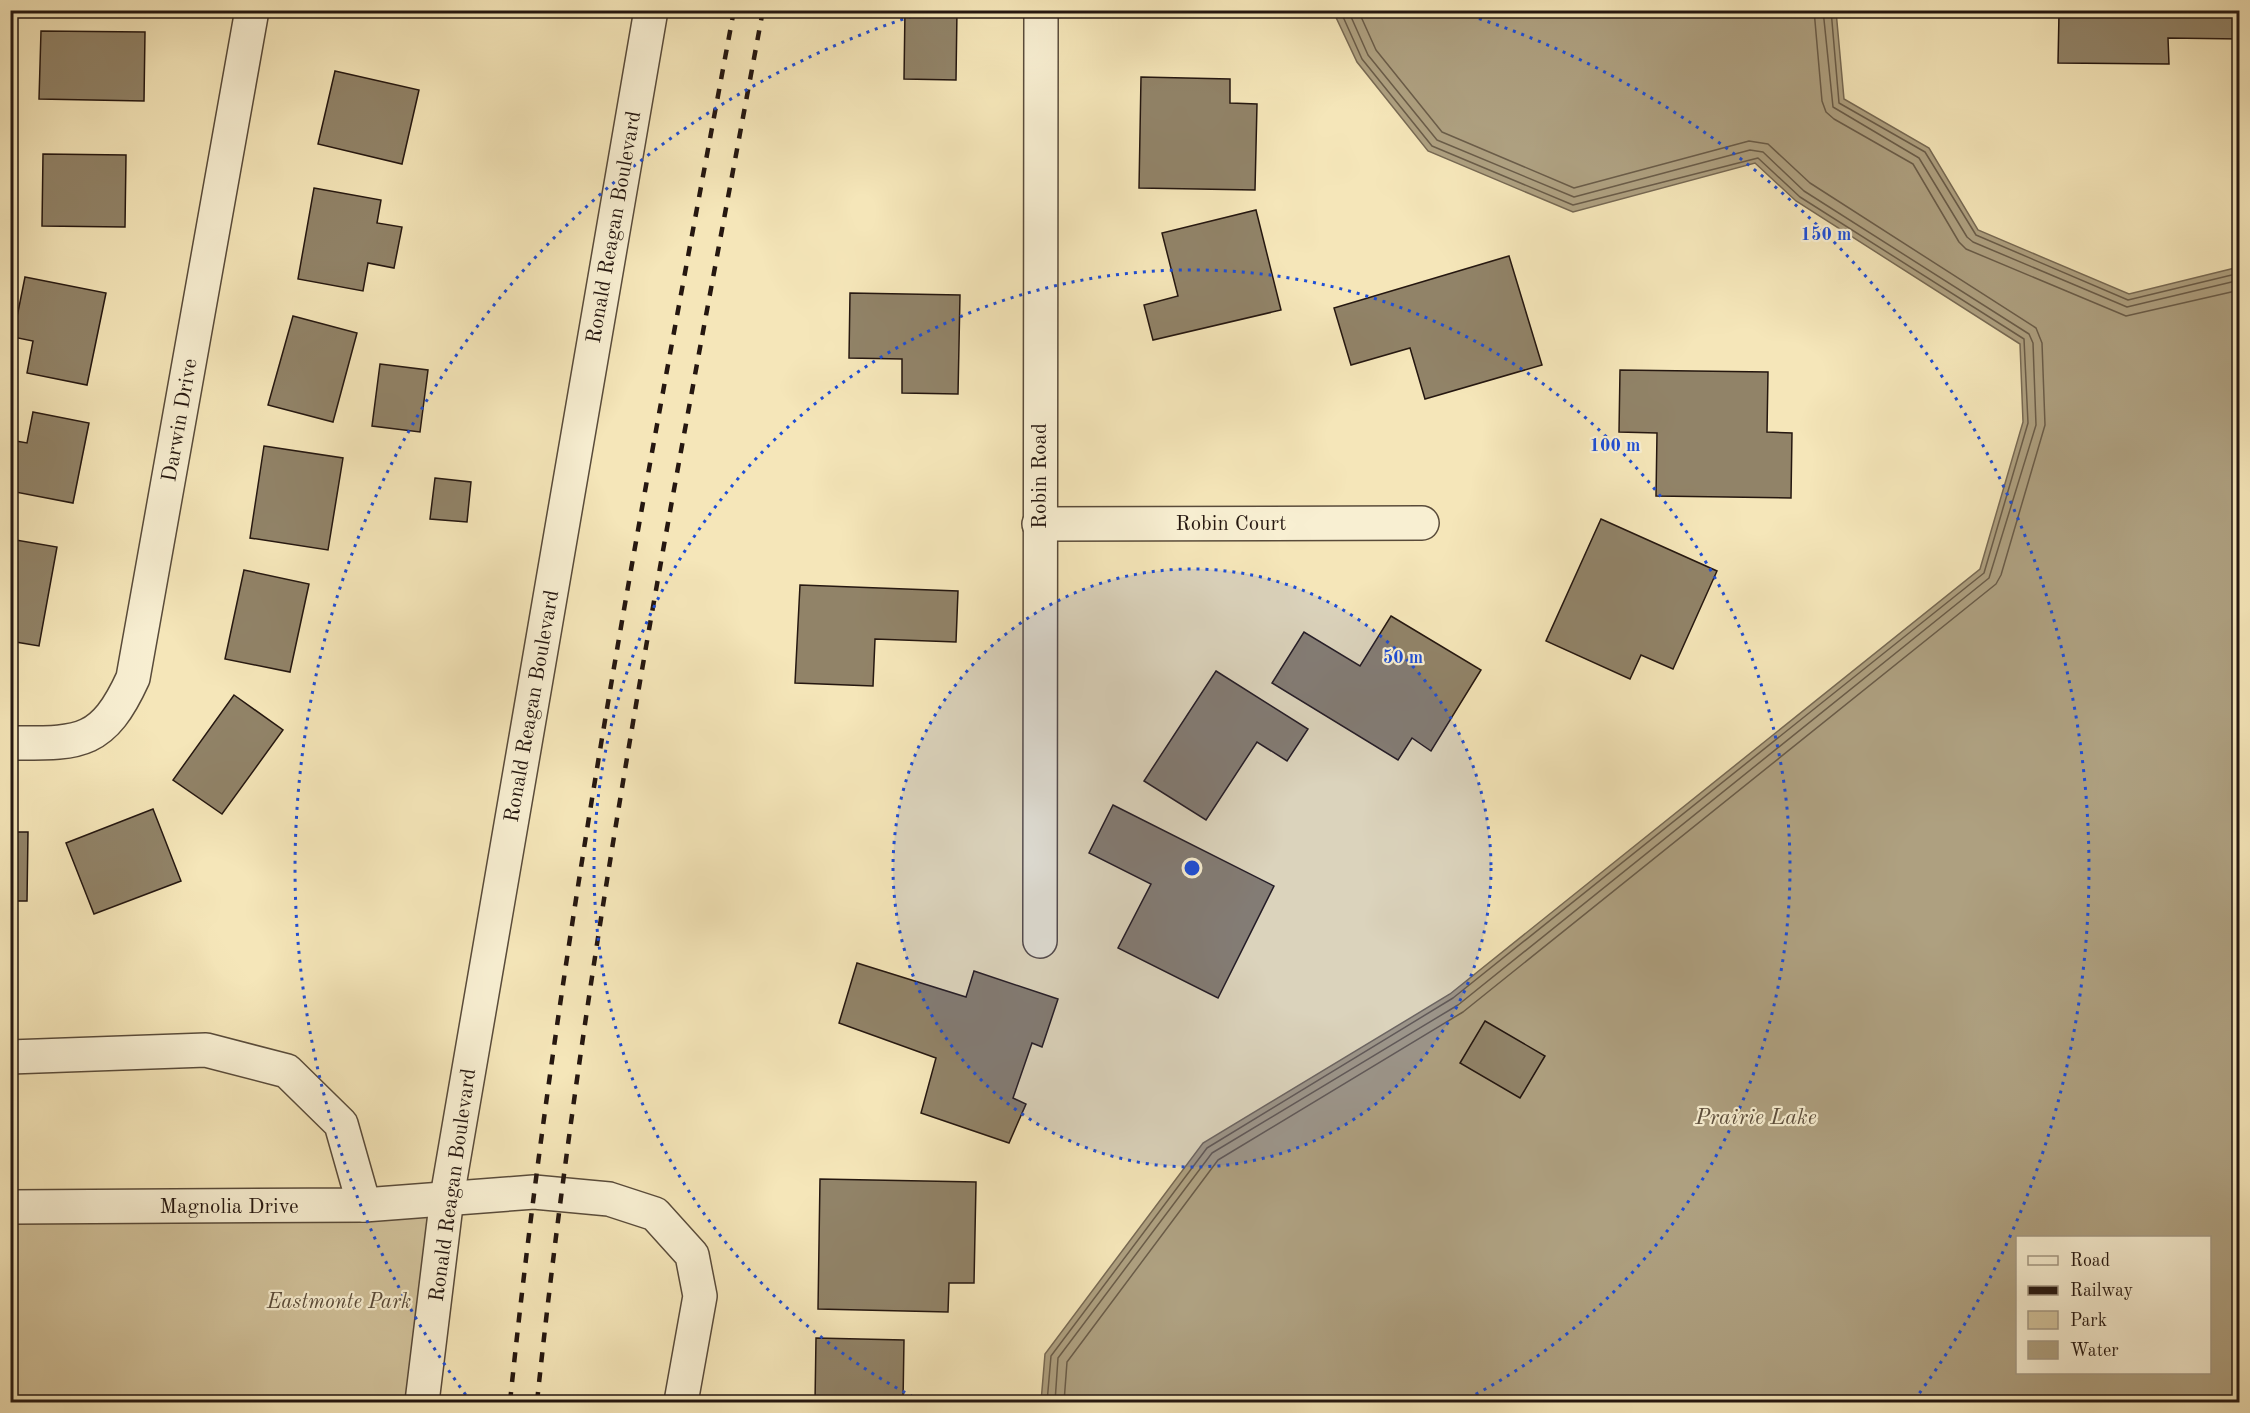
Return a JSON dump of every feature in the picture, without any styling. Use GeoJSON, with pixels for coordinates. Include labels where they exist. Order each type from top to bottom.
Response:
{"type":"FeatureCollection","features":[{"type":"Feature","properties":{"kind":"street","name":"Darwin Drive"},"geometry":{"type":"LineString","coordinates":[[10,743],[66,743],[96,733],[119,707],[133,678],[252,10]]}},
{"type":"Feature","properties":{"kind":"street","name":"Ronald Reagan Boulevard"},"geometry":{"type":"LineString","coordinates":[[422,1402],[447,1197],[651,10]]}},
{"type":"Feature","properties":{"kind":"street","name":"Robin Road"},"geometry":{"type":"LineString","coordinates":[[1040,941],[1041,10]]}},
{"type":"Feature","properties":{"kind":"street","name":"Robin Court"},"geometry":{"type":"LineString","coordinates":[[1039,524],[1422,523]]}},
{"type":"Feature","properties":{"kind":"street"},"geometry":{"type":"LineString","coordinates":[[10,1057],[206,1050],[287,1071],[341,1124],[364,1205]]}},
{"type":"Feature","properties":{"kind":"street","name":"Magnolia Drive"},"geometry":{"type":"LineString","coordinates":[[10,1207],[364,1205],[534,1192],[609,1199],[655,1214],[692,1255],[700,1296],[681,1402]]}},
{"type":"Feature","properties":{"kind":"green space","name":"Eastmonte Park"},"geometry":{"type":"Polygon","coordinates":[[[447,1197],[436,1402],[11,1402],[10,1206],[447,1197]]]}},
{"type":"Feature","properties":{"kind":"water","name":"Prairie Lake"},"geometry":{"type":"Polygon","coordinates":[[[1333,11],[1836,11],[1844,99],[1929,148],[1978,230],[2129,294],[2239,267],[2239,1402],[1041,1402],[1045,1354],[1203,1143],[1450,994],[1980,569],[2023,422],[2020,344],[1796,201],[1755,163],[1573,212],[1428,151],[1357,62],[1333,11]]]}},
{"type":"Feature","properties":{"kind":"building"},"geometry":{"type":"Polygon","coordinates":[[[905,10],[957,10],[956,80],[904,79],[905,10]]]}},
{"type":"Feature","properties":{"kind":"building"},"geometry":{"type":"Polygon","coordinates":[[[2113,10],[2240,10],[2240,39],[2168,38],[2169,64],[2058,63],[2059,13],[2113,14],[2113,10]]]}},
{"type":"Feature","properties":{"kind":"building"},"geometry":{"type":"Polygon","coordinates":[[[41,31],[145,32],[144,101],[39,99],[41,31]]]}},
{"type":"Feature","properties":{"kind":"building"},"geometry":{"type":"Polygon","coordinates":[[[335,71],[419,90],[402,164],[318,144],[335,71]]]}},
{"type":"Feature","properties":{"kind":"building"},"geometry":{"type":"Polygon","coordinates":[[[1141,77],[1230,79],[1230,103],[1257,104],[1255,190],[1139,188],[1141,77]]]}},
{"type":"Feature","properties":{"kind":"building"},"geometry":{"type":"Polygon","coordinates":[[[43,154],[126,155],[125,227],[42,226],[43,154]]]}},
{"type":"Feature","properties":{"kind":"building"},"geometry":{"type":"Polygon","coordinates":[[[314,188],[381,200],[377,223],[402,227],[394,268],[368,263],[363,291],[298,279],[314,188]]]}},
{"type":"Feature","properties":{"kind":"building"},"geometry":{"type":"Polygon","coordinates":[[[1256,210],[1281,310],[1153,340],[1144,305],[1178,296],[1162,233],[1256,210]]]}},
{"type":"Feature","properties":{"kind":"building"},"geometry":{"type":"Polygon","coordinates":[[[1509,256],[1542,365],[1425,399],[1410,348],[1351,365],[1334,308],[1509,256]]]}},
{"type":"Feature","properties":{"kind":"building"},"geometry":{"type":"Polygon","coordinates":[[[25,277],[106,293],[87,385],[27,373],[33,341],[13,337],[25,277]]]}},
{"type":"Feature","properties":{"kind":"building"},"geometry":{"type":"Polygon","coordinates":[[[850,293],[960,295],[958,394],[902,393],[902,359],[849,358],[850,293]]]}},
{"type":"Feature","properties":{"kind":"building"},"geometry":{"type":"Polygon","coordinates":[[[293,316],[357,333],[333,422],[268,405],[293,316]]]}},
{"type":"Feature","properties":{"kind":"building"},"geometry":{"type":"Polygon","coordinates":[[[380,364],[428,370],[420,432],[372,426],[380,364]]]}},
{"type":"Feature","properties":{"kind":"building"},"geometry":{"type":"Polygon","coordinates":[[[1620,370],[1768,372],[1767,432],[1792,433],[1791,498],[1656,496],[1657,433],[1619,432],[1620,370]]]}},
{"type":"Feature","properties":{"kind":"building"},"geometry":{"type":"Polygon","coordinates":[[[33,412],[89,423],[73,503],[10,491],[10,440],[27,443],[33,412]]]}},
{"type":"Feature","properties":{"kind":"building"},"geometry":{"type":"Polygon","coordinates":[[[264,446],[343,458],[328,550],[250,538],[264,446]]]}},
{"type":"Feature","properties":{"kind":"building"},"geometry":{"type":"Polygon","coordinates":[[[435,478],[471,482],[467,522],[430,519],[435,478]]]}},
{"type":"Feature","properties":{"kind":"building"},"geometry":{"type":"Polygon","coordinates":[[[1601,519],[1717,571],[1673,669],[1641,655],[1630,679],[1546,641],[1601,519]]]}},
{"type":"Feature","properties":{"kind":"building"},"geometry":{"type":"Polygon","coordinates":[[[10,539],[57,547],[39,646],[10,641],[10,539]]]}},
{"type":"Feature","properties":{"kind":"building"},"geometry":{"type":"Polygon","coordinates":[[[244,570],[309,584],[290,672],[225,659],[244,570]]]}},
{"type":"Feature","properties":{"kind":"building"},"geometry":{"type":"Polygon","coordinates":[[[800,585],[958,591],[956,642],[875,639],[873,686],[795,683],[800,585]]]}},
{"type":"Feature","properties":{"kind":"building"},"geometry":{"type":"Polygon","coordinates":[[[1391,616],[1481,670],[1431,751],[1412,738],[1398,760],[1272,683],[1304,632],[1360,666],[1391,616]]]}},
{"type":"Feature","properties":{"kind":"building"},"geometry":{"type":"Polygon","coordinates":[[[1216,671],[1308,729],[1287,761],[1257,742],[1206,820],[1144,781],[1216,671]]]}},
{"type":"Feature","properties":{"kind":"building"},"geometry":{"type":"Polygon","coordinates":[[[234,695],[283,730],[222,814],[173,780],[234,695]]]}},
{"type":"Feature","properties":{"kind":"building"},"geometry":{"type":"Polygon","coordinates":[[[1113,805],[1274,886],[1218,998],[1118,948],[1151,884],[1089,853],[1113,805]]]}},
{"type":"Feature","properties":{"kind":"building"},"geometry":{"type":"Polygon","coordinates":[[[153,809],[181,881],[94,914],[66,843],[153,809]]]}},
{"type":"Feature","properties":{"kind":"building"},"geometry":{"type":"Polygon","coordinates":[[[10,832],[28,832],[27,901],[10,901],[10,832]]]}},
{"type":"Feature","properties":{"kind":"building"},"geometry":{"type":"Polygon","coordinates":[[[857,963],[966,997],[974,971],[1058,999],[1042,1047],[1032,1043],[1013,1098],[1026,1104],[1009,1143],[921,1113],[936,1058],[839,1023],[857,963]]]}},
{"type":"Feature","properties":{"kind":"building"},"geometry":{"type":"Polygon","coordinates":[[[1485,1021],[1545,1056],[1520,1098],[1460,1063],[1485,1021]]]}},
{"type":"Feature","properties":{"kind":"building"},"geometry":{"type":"Polygon","coordinates":[[[820,1179],[976,1182],[974,1283],[949,1283],[948,1312],[818,1309],[820,1179]]]}},
{"type":"Feature","properties":{"kind":"building"},"geometry":{"type":"Polygon","coordinates":[[[816,1338],[904,1340],[903,1402],[815,1402],[816,1338]]]}},
{"type":"Feature","properties":{"kind":"railway"},"geometry":{"type":"LineString","coordinates":[[510,1402],[553,1052],[579,878],[638,530],[734,10]]}},
{"type":"Feature","properties":{"kind":"railway"},"geometry":{"type":"LineString","coordinates":[[537,1402],[557,1227],[607,878],[667,531],[763,10]]}}]}
